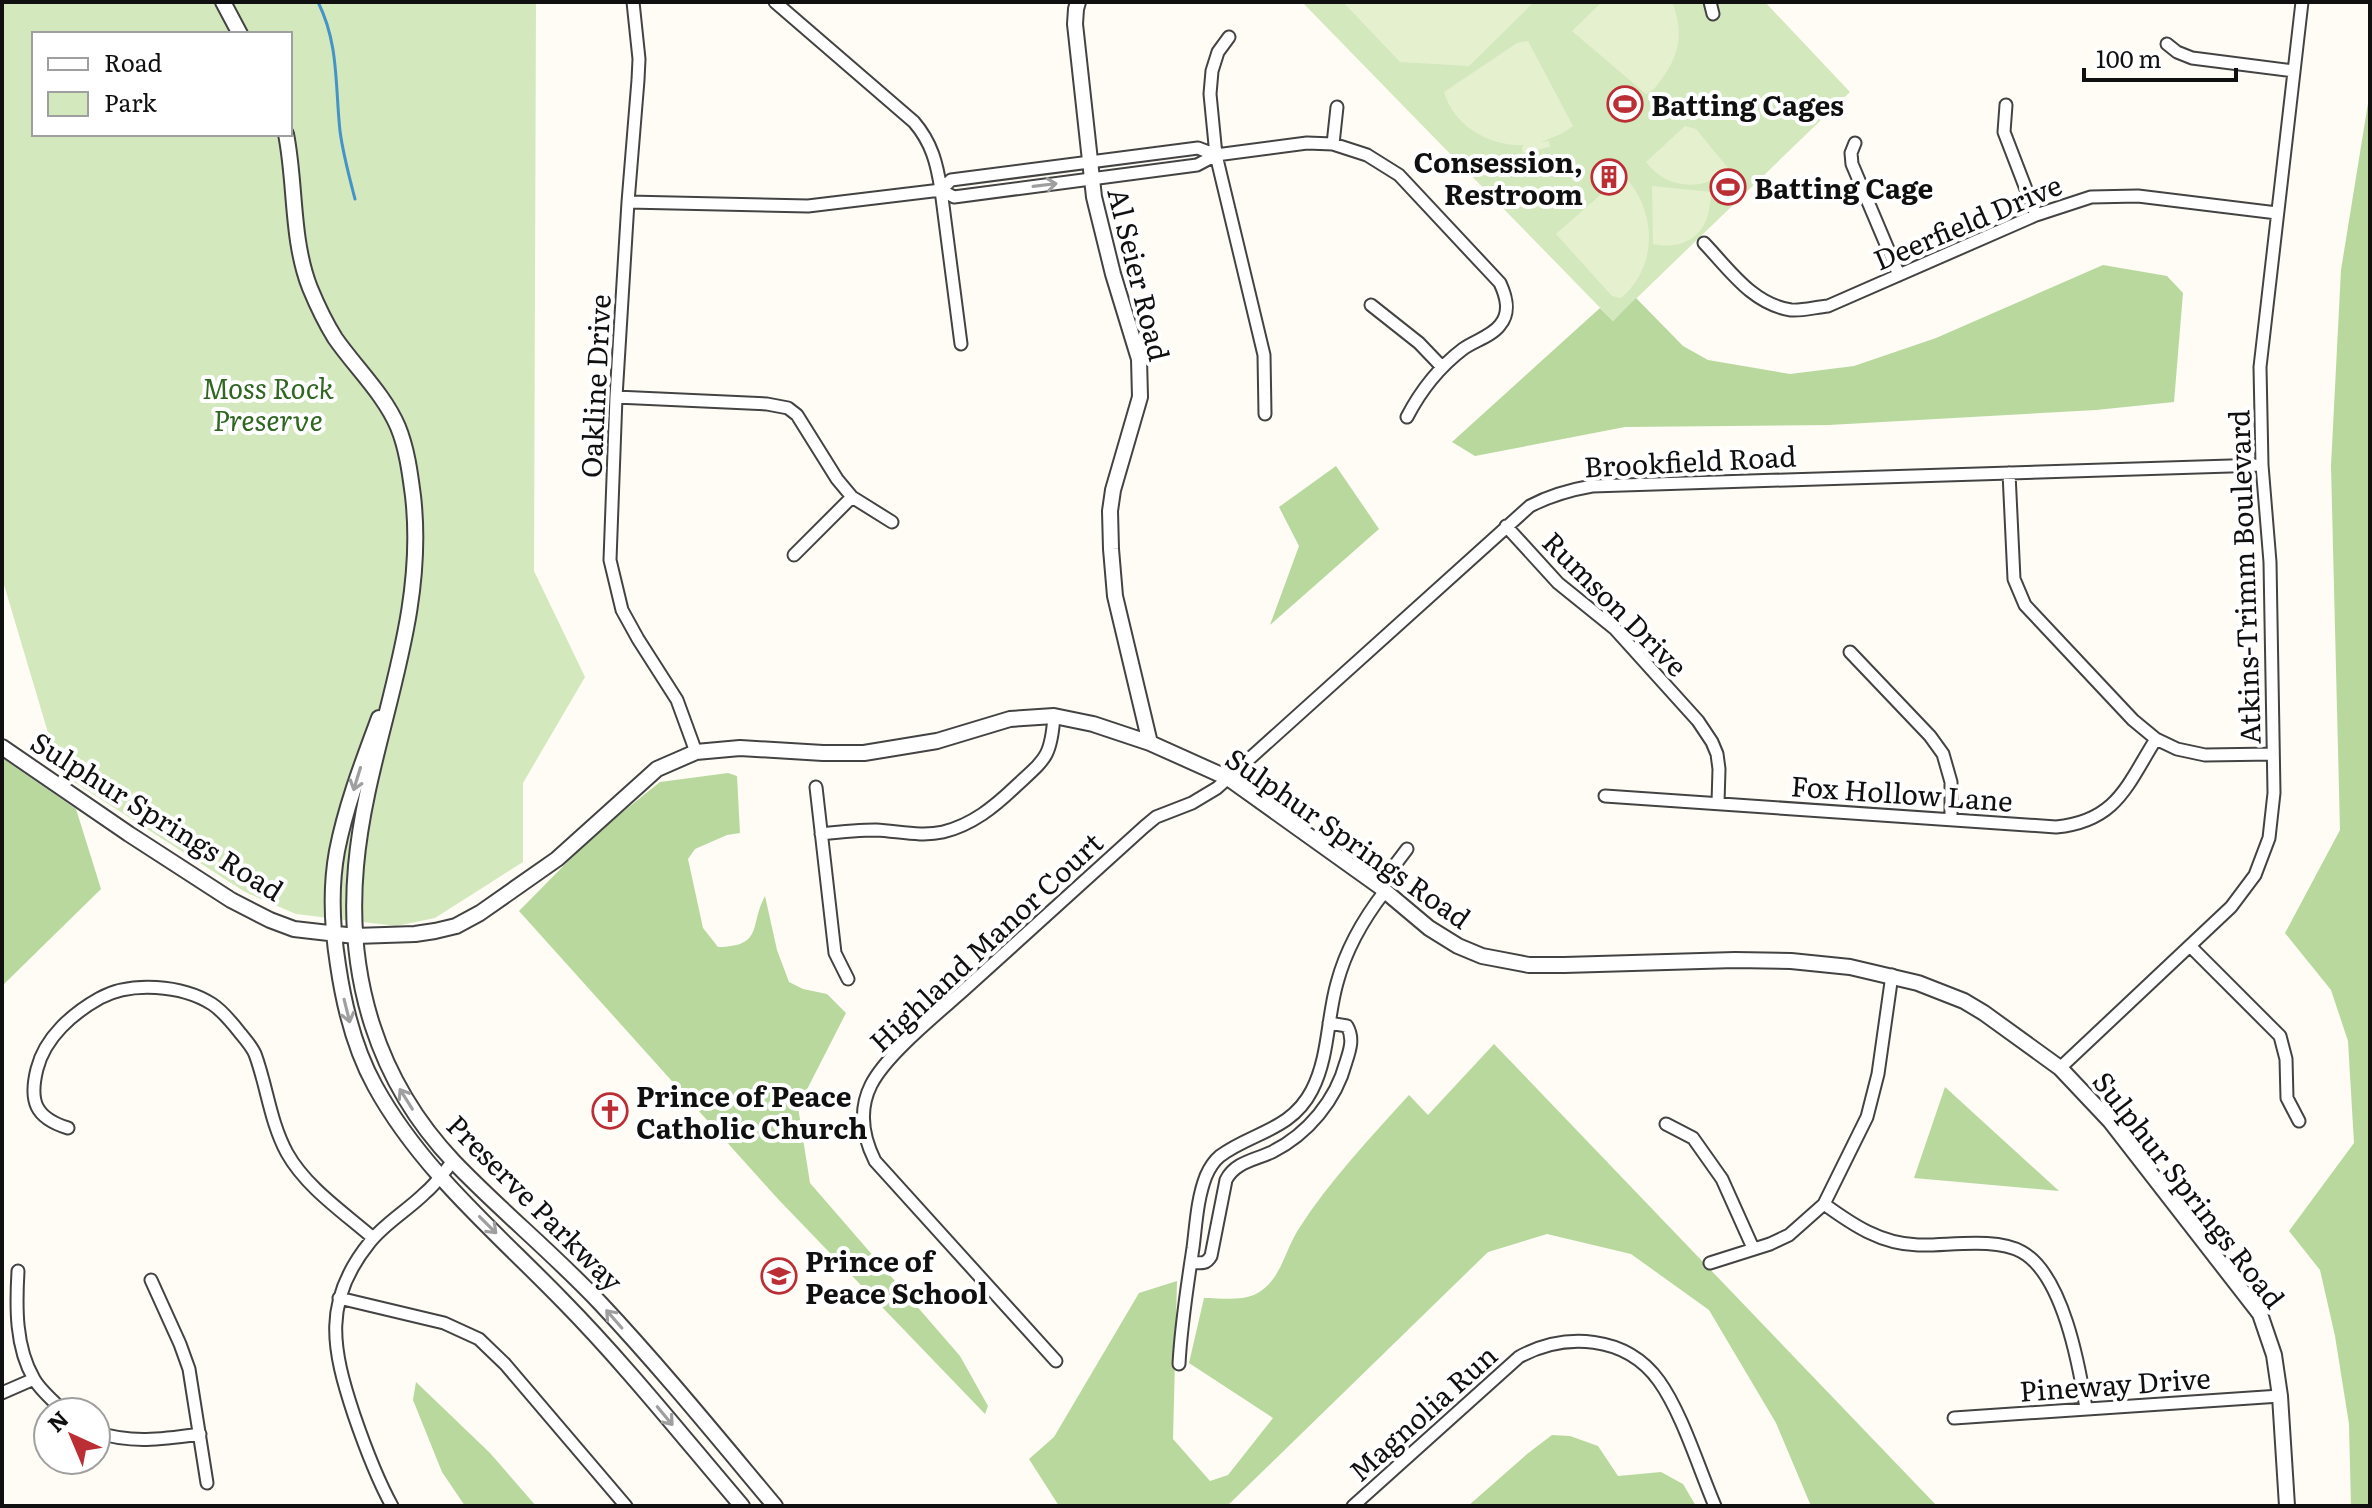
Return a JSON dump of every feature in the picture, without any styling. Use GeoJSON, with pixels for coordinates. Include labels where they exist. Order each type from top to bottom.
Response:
{"type":"FeatureCollection","features":[{"type":"Feature","properties":{"kind":"street"},"geometry":{"type":"LineString","coordinates":[[223,2],[239,32]]}},
{"type":"Feature","properties":{"kind":"street","name":"Oakline Drive"},"geometry":{"type":"LineString","coordinates":[[633,2],[639,59],[616,397],[610,560],[622,610],[677,700],[696,752]]}},
{"type":"Feature","properties":{"kind":"street"},"geometry":{"type":"LineString","coordinates":[[775,2],[914,122],[929,142],[941,190],[961,344]]}},
{"type":"Feature","properties":{"kind":"street","name":"Al Seier Road"},"geometry":{"type":"LineString","coordinates":[[1078,2],[1075,24],[1090,180],[1113,274],[1139,359],[1140,397],[1113,490],[1111,549],[1115,596],[1150,743]]}},
{"type":"Feature","properties":{"kind":"street","name":"Atkins-Trimm Boulevard"},"geometry":{"type":"LineString","coordinates":[[2060,1068],[2244,892],[2265,853],[2273,817],[2273,754],[2270,562],[2262,465],[2262,338],[2302,2]]}},
{"type":"Feature","properties":{"kind":"street"},"geometry":{"type":"LineString","coordinates":[[1229,37],[1218,52],[1210,94],[1216,155],[1264,355],[1265,414]]}},
{"type":"Feature","properties":{"kind":"street"},"geometry":{"type":"LineString","coordinates":[[2167,44],[2192,58],[2294,71]]}},
{"type":"Feature","properties":{"kind":"street"},"geometry":{"type":"LineString","coordinates":[[2006,105],[2004,132],[2036,215]]}},
{"type":"Feature","properties":{"kind":"street"},"geometry":{"type":"LineString","coordinates":[[1333,144],[1337,107]]}},
{"type":"Feature","properties":{"kind":"street","name":"Preserve Parkway"},"geometry":{"type":"LineString","coordinates":[[286,136],[300,251],[308,283],[336,339],[397,425],[408,458],[413,502],[415,549],[412,598],[403,653],[367,800],[358,853],[355,936],[368,1014],[380,1049],[405,1098],[453,1161],[601,1304],[775,1506]]}},
{"type":"Feature","properties":{"kind":"street"},"geometry":{"type":"LineString","coordinates":[[1855,143],[1851,153],[1852,164],[1899,275]]}},
{"type":"Feature","properties":{"kind":"street"},"geometry":{"type":"LineString","coordinates":[[628,202],[793,206],[941,190],[954,197],[1197,165],[1216,155],[1293,144],[1333,144],[1367,155],[1399,175],[1500,283],[1507,304],[1500,326],[1463,349],[1442,367],[1417,397],[1407,417]]}},
{"type":"Feature","properties":{"kind":"street"},"geometry":{"type":"LineString","coordinates":[[941,190],[951,180],[1089,161],[1198,148],[1216,155]]}},
{"type":"Feature","properties":{"kind":"street"},"geometry":{"type":"LineString","coordinates":[[1155,153],[1157,169]]}},
{"type":"Feature","properties":{"kind":"street"},"geometry":{"type":"LineString","coordinates":[[1014,172],[1016,189]]}},
{"type":"Feature","properties":{"kind":"street","name":"Deerfield Drive"},"geometry":{"type":"LineString","coordinates":[[1704,243],[1755,296],[1769,304],[1794,310],[1828,306],[2075,201],[2110,195],[2138,196],[2277,213]]}},
{"type":"Feature","properties":{"kind":"street"},"geometry":{"type":"LineString","coordinates":[[1371,305],[1419,343],[1442,367]]}},
{"type":"Feature","properties":{"kind":"street"},"geometry":{"type":"LineString","coordinates":[[616,397],[767,404],[788,408],[805,425],[832,472],[852,497],[892,522]]}},
{"type":"Feature","properties":{"kind":"street","name":"Brookfield Road"},"geometry":{"type":"LineString","coordinates":[[1228,778],[1506,526],[1530,506],[1568,490],[1592,486],[2262,465]]}},
{"type":"Feature","properties":{"kind":"street"},"geometry":{"type":"LineString","coordinates":[[2009,473],[2014,579],[2025,605],[2133,720],[2156,739],[2177,749],[2205,755],[2273,754]]}},
{"type":"Feature","properties":{"kind":"street"},"geometry":{"type":"LineString","coordinates":[[794,555],[852,497]]}},
{"type":"Feature","properties":{"kind":"street","name":"Rumson Drive"},"geometry":{"type":"LineString","coordinates":[[1506,526],[1558,583],[1615,629],[1698,721],[1717,754],[1718,803]]}},
{"type":"Feature","properties":{"kind":"street"},"geometry":{"type":"LineString","coordinates":[[1850,652],[1930,736],[1943,754],[1951,782],[1951,819]]}},
{"type":"Feature","properties":{"kind":"street","name":"Preserve Parkway"},"geometry":{"type":"LineString","coordinates":[[403,653],[343,823],[332,886],[334,935],[341,986],[354,1038],[374,1084],[396,1121],[440,1177],[588,1327],[742,1506]]}},
{"type":"Feature","properties":{"kind":"street"},"geometry":{"type":"LineString","coordinates":[[821,834],[878,830],[929,834],[970,822],[1003,798],[1039,765],[1051,748],[1054,716]]}},
{"type":"Feature","properties":{"kind":"street","name":"Sulphur Springs Road"},"geometry":{"type":"LineString","coordinates":[[2,747],[231,900],[294,929],[355,936],[415,934],[456,926],[480,913],[557,859],[657,769],[696,752],[740,748],[864,753],[937,741],[1010,719],[1054,716],[1093,724],[1150,743],[1228,778],[1382,889],[1429,928],[1482,956],[1529,965],[1776,960],[1850,967],[1918,983],[1964,1001],[2060,1068],[2110,1121],[2260,1314],[2274,1355],[2280,1396],[2287,1506]]}},
{"type":"Feature","properties":{"kind":"street","name":"Fox Hollow Lane"},"geometry":{"type":"LineString","coordinates":[[1605,796],[2056,827],[2098,817],[2117,800],[2156,739]]}},
{"type":"Feature","properties":{"kind":"street","name":"Highland Manor Court"},"geometry":{"type":"LineString","coordinates":[[1056,1361],[875,1161],[864,1134],[864,1104],[877,1074],[910,1040],[1144,827],[1156,817],[1204,796],[1228,778]]}},
{"type":"Feature","properties":{"kind":"street"},"geometry":{"type":"LineString","coordinates":[[816,787],[835,953],[848,979]]}},
{"type":"Feature","properties":{"kind":"street"},"geometry":{"type":"LineString","coordinates":[[1179,1364],[1199,1204],[1206,1178],[1218,1157],[1283,1124],[1306,1100],[1323,1061],[1337,983],[1345,958],[1407,849]]}},
{"type":"Feature","properties":{"kind":"street"},"geometry":{"type":"LineString","coordinates":[[2190,946],[2280,1036],[2286,1059],[2287,1098],[2299,1121]]}},
{"type":"Feature","properties":{"kind":"street"},"geometry":{"type":"LineString","coordinates":[[1710,1263],[1789,1235],[1824,1204],[1867,1117],[1878,1074],[1892,975]]}},
{"type":"Feature","properties":{"kind":"street"},"geometry":{"type":"LineString","coordinates":[[68,1128],[53,1123],[38,1111],[33,1088],[39,1062],[55,1035],[73,1014],[104,996],[128,989],[156,986],[189,995],[211,1004],[254,1051],[269,1107],[287,1153],[309,1183],[373,1238]]}},
{"type":"Feature","properties":{"kind":"street"},"geometry":{"type":"LineString","coordinates":[[1191,1262],[1203,1263],[1211,1256],[1229,1174],[1295,1137],[1332,1098],[1342,1078],[1352,1038],[1347,1026],[1329,1023]]}},
{"type":"Feature","properties":{"kind":"street"},"geometry":{"type":"LineString","coordinates":[[1666,1124],[1693,1138],[1722,1179],[1753,1248]]}},
{"type":"Feature","properties":{"kind":"street"},"geometry":{"type":"LineString","coordinates":[[392,1506],[371,1462],[339,1367],[334,1331],[339,1298],[358,1257],[373,1238],[428,1191],[453,1161]]}},
{"type":"Feature","properties":{"kind":"street"},"geometry":{"type":"LineString","coordinates":[[1824,1204],[1859,1229],[1891,1241],[1916,1245],[2001,1246],[2021,1251],[2037,1264],[2062,1312],[2080,1370],[2086,1408]]}},
{"type":"Feature","properties":{"kind":"street"},"geometry":{"type":"LineString","coordinates":[[18,1271],[19,1331],[24,1354],[34,1379],[50,1396]]}},
{"type":"Feature","properties":{"kind":"street"},"geometry":{"type":"LineString","coordinates":[[151,1280],[189,1369],[207,1483]]}},
{"type":"Feature","properties":{"kind":"street"},"geometry":{"type":"LineString","coordinates":[[339,1298],[444,1323],[479,1339],[505,1364],[626,1506]]}},
{"type":"Feature","properties":{"kind":"street","name":"Magnolia Run"},"geometry":{"type":"LineString","coordinates":[[1353,1506],[1519,1357],[1557,1342],[1586,1340],[1623,1351],[1653,1374],[1669,1400],[1715,1506]]}},
{"type":"Feature","properties":{"kind":"street"},"geometry":{"type":"LineString","coordinates":[[2,1393],[34,1379]]}},
{"type":"Feature","properties":{"kind":"street","name":"Pineway Drive"},"geometry":{"type":"LineString","coordinates":[[1954,1418],[2280,1396]]}},
{"type":"Feature","properties":{"kind":"street"},"geometry":{"type":"LineString","coordinates":[[112,1438],[138,1441],[200,1434]]}},
{"type":"Feature","properties":{"kind":"green space","name":"Moss Rock Preserve"},"geometry":{"type":"Polygon","coordinates":[[[2,2],[536,2],[534,571],[585,677],[523,783],[523,862],[435,918],[396,926],[296,914],[245,892],[60,773],[2,578],[2,2]]]}},
{"type":"Feature","properties":{"kind":"green space"},"geometry":{"type":"Polygon","coordinates":[[[1302,2],[1765,2],[1850,92],[1613,321],[1302,2]]]}},
{"type":"Feature","properties":{"kind":"green space"},"geometry":{"type":"Polygon","coordinates":[[[1343,2],[1534,2],[1469,66],[1400,62],[1343,2]]]}},
{"type":"Feature","properties":{"kind":"green space"},"geometry":{"type":"Polygon","coordinates":[[[1602,2],[1672,2],[1679,33],[1676,53],[1667,72],[1656,87],[1646,94],[1572,31],[1602,2]]]}},
{"type":"Feature","properties":{"kind":"green space"},"geometry":{"type":"Polygon","coordinates":[[[1528,41],[1573,126],[1541,142],[1549,141],[1550,147],[1523,153],[1522,147],[1525,145],[1487,138],[1465,125],[1444,92],[1517,43],[1528,41]]]}},
{"type":"Feature","properties":{"kind":"green space","name":"Batting Cages"},"geometry":{"type":"Polygon","coordinates":[[[1625,87],[1639,113],[1626,121],[1612,94],[1625,87]]]}},
{"type":"Feature","properties":{"kind":"green space"},"geometry":{"type":"Polygon","coordinates":[[[2370,91],[2370,1506],[2351,1506],[2349,1424],[2335,1336],[2320,1270],[2289,1231],[2354,1143],[2348,1041],[2331,990],[2285,933],[2340,830],[2331,466],[2341,270],[2370,91]]]}},
{"type":"Feature","properties":{"kind":"green space"},"geometry":{"type":"Polygon","coordinates":[[[1685,126],[1696,129],[1728,168],[1719,176],[1697,184],[1675,182],[1664,178],[1646,162],[1685,126]]]}},
{"type":"Feature","properties":{"kind":"green space"},"geometry":{"type":"Polygon","coordinates":[[[1623,175],[1642,204],[1649,237],[1642,270],[1621,298],[1612,296],[1556,234],[1623,175]]]}},
{"type":"Feature","properties":{"kind":"green space"},"geometry":{"type":"Polygon","coordinates":[[[1652,186],[1712,192],[1707,218],[1698,233],[1678,244],[1653,244],[1652,186]]]}},
{"type":"Feature","properties":{"kind":"green space"},"geometry":{"type":"Polygon","coordinates":[[[2103,265],[2167,276],[2183,293],[2174,402],[2096,410],[1829,425],[1625,427],[1475,456],[1452,442],[1600,308],[1613,321],[1636,298],[1683,346],[1708,360],[1790,374],[1854,366],[1936,338],[2103,265]]]}},
{"type":"Feature","properties":{"kind":"green space"},"geometry":{"type":"Polygon","coordinates":[[[1336,466],[1379,529],[1270,625],[1299,546],[1279,507],[1336,466]]]}},
{"type":"Feature","properties":{"kind":"green space"},"geometry":{"type":"Polygon","coordinates":[[[2,758],[76,809],[101,889],[2,986],[2,758]]]}},
{"type":"Feature","properties":{"kind":"green space"},"geometry":{"type":"Polygon","coordinates":[[[728,773],[737,776],[740,833],[727,835],[695,849],[688,859],[703,928],[718,947],[742,943],[753,932],[765,896],[777,950],[789,982],[803,989],[827,994],[846,1013],[798,1107],[810,1183],[960,1356],[988,1406],[985,1414],[778,1199],[519,911],[594,835],[660,782],[728,773]]]}},
{"type":"Feature","properties":{"kind":"green space"},"geometry":{"type":"Polygon","coordinates":[[[1494,1044],[1937,1506],[1811,1506],[1776,1423],[1709,1310],[1631,1254],[1547,1234],[1488,1252],[1227,1506],[1059,1506],[1029,1459],[1054,1437],[1139,1293],[1177,1281],[1173,1439],[1210,1481],[1228,1475],[1273,1418],[1189,1363],[1204,1298],[1242,1298],[1263,1289],[1276,1275],[1298,1230],[1323,1194],[1409,1095],[1428,1115],[1494,1044]]]}},
{"type":"Feature","properties":{"kind":"green space"},"geometry":{"type":"Polygon","coordinates":[[[1945,1087],[2059,1191],[1914,1178],[1945,1087]]]}},
{"type":"Feature","properties":{"kind":"green space"},"geometry":{"type":"Polygon","coordinates":[[[416,1382],[490,1453],[536,1506],[465,1506],[442,1472],[413,1400],[416,1382]]]}},
{"type":"Feature","properties":{"kind":"green space"},"geometry":{"type":"Polygon","coordinates":[[[1552,1435],[1570,1436],[1598,1446],[1618,1476],[1661,1472],[1683,1484],[1696,1506],[1468,1506],[1552,1435]]]}},
{"type":"Feature","properties":{"kind":"waterway"},"geometry":{"type":"LineString","coordinates":[[318,2],[330,33],[341,140],[355,199]]}},
{"type":"Feature","properties":{"kind":"place","name":"Batting Cages"},"geometry":{"type":"Point","coordinates":[1625,104]}},
{"type":"Feature","properties":{"kind":"place","name":"Consession, Restroom"},"geometry":{"type":"Point","coordinates":[1609,177]}},
{"type":"Feature","properties":{"kind":"place","name":"Batting Cage"},"geometry":{"type":"Point","coordinates":[1728,187]}},
{"type":"Feature","properties":{"kind":"place","name":"Prince of Peace Catholic Church"},"geometry":{"type":"Point","coordinates":[610,1111]}},
{"type":"Feature","properties":{"kind":"place","name":"Prince of Peace School"},"geometry":{"type":"Point","coordinates":[779,1276]}}]}
